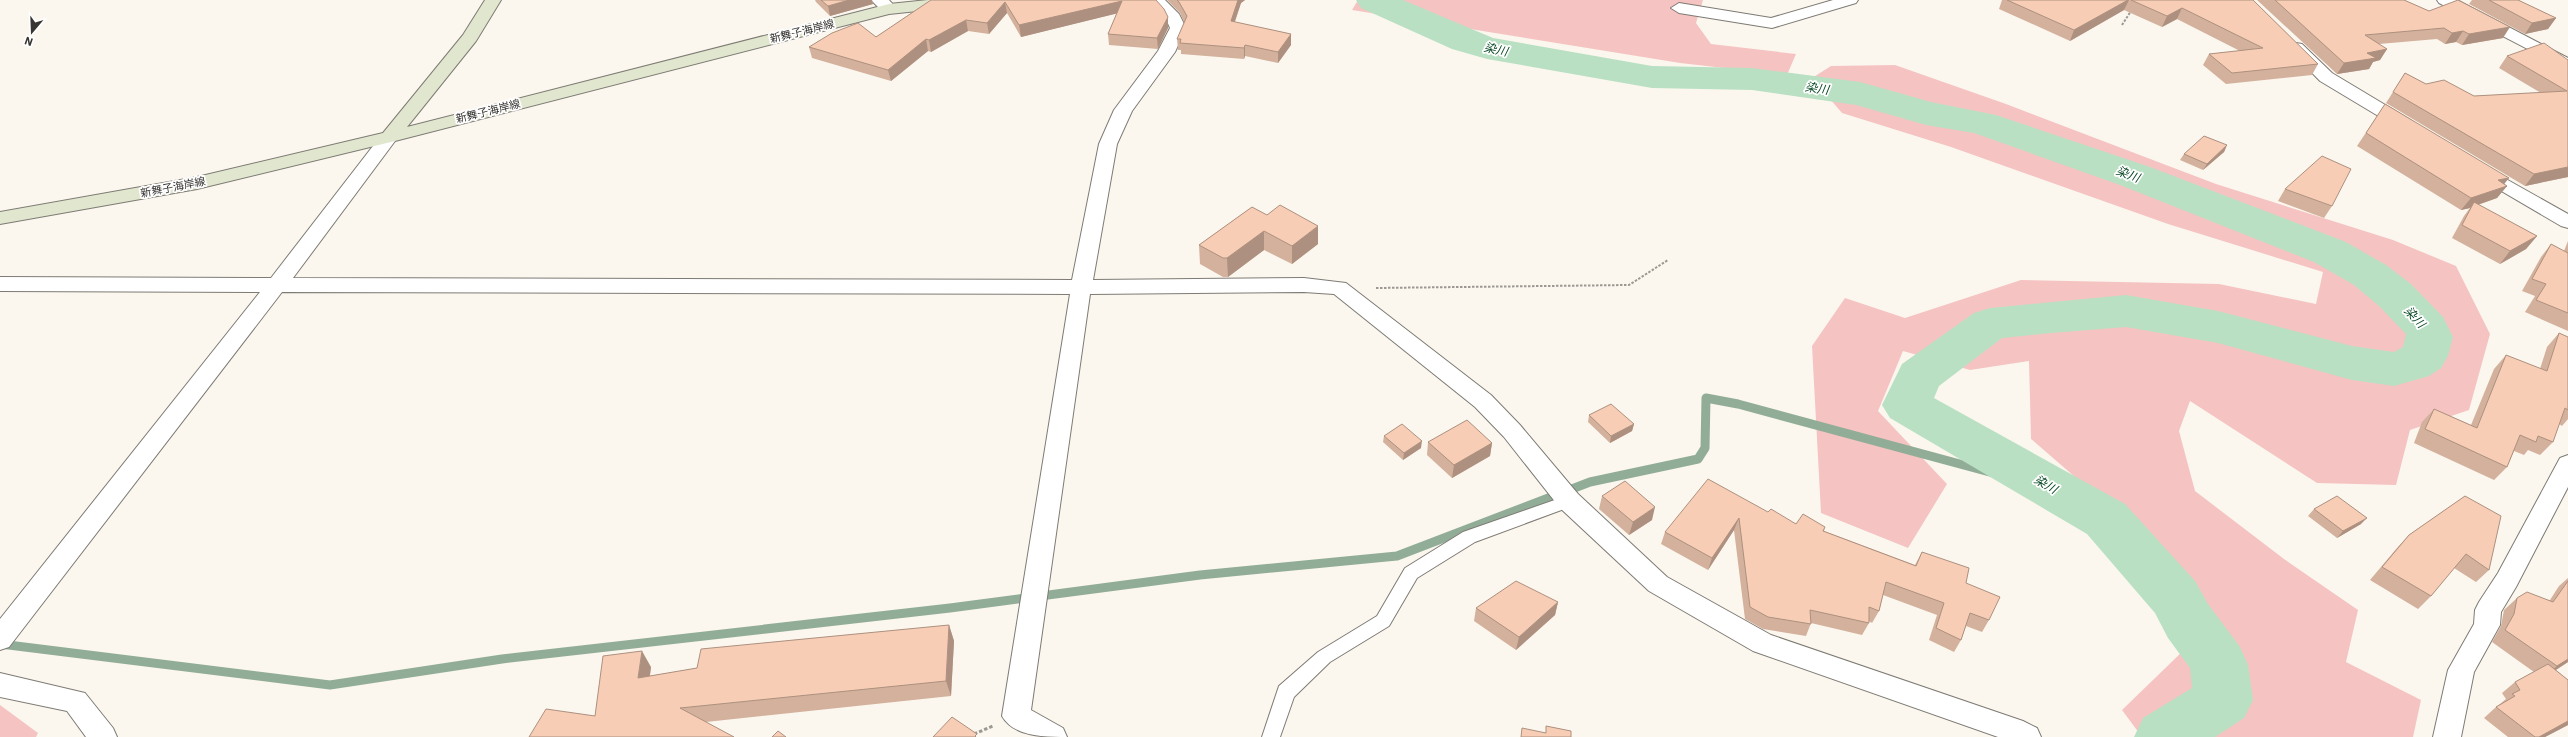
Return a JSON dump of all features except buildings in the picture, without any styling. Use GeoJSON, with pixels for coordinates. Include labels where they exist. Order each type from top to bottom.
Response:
{"type":"FeatureCollection","features":[{"type":"Feature","properties":{"kind":"main road"},"geometry":{"type":"LineString","coordinates":[[389,137],[470,37],[493,0]]}},
{"type":"Feature","properties":{"kind":"main road","name":"新舞子海岸線"},"geometry":{"type":"LineString","coordinates":[[0,218],[197,183],[389,137],[884,4],[975,0]]}},
{"type":"Feature","properties":{"kind":"street"},"geometry":{"type":"LineString","coordinates":[[1052,737],[1016,716],[1081,287],[1108,144],[1123,110],[1170,46],[1178,28],[1173,17],[1156,0]]}},
{"type":"Feature","properties":{"kind":"street"},"geometry":{"type":"LineString","coordinates":[[1680,8],[1772,23],[1850,0]]}},
{"type":"Feature","properties":{"kind":"street"},"geometry":{"type":"LineString","coordinates":[[2444,0],[2568,65]]}},
{"type":"Feature","properties":{"kind":"street"},"geometry":{"type":"LineString","coordinates":[[2286,38],[2326,77],[2419,134]]}},
{"type":"Feature","properties":{"kind":"street"},"geometry":{"type":"LineString","coordinates":[[0,639],[277,284],[389,137]]}},
{"type":"Feature","properties":{"kind":"street"},"geometry":{"type":"LineString","coordinates":[[2466,162],[2568,222]]}},
{"type":"Feature","properties":{"kind":"street"},"geometry":{"type":"LineString","coordinates":[[0,284],[1081,287],[1304,285],[1339,288],[1483,401],[1512,432],[1569,501],[1658,584],[1762,643],[2013,730],[2027,737]]}},
{"type":"Feature","properties":{"kind":"street"},"geometry":{"type":"LineString","coordinates":[[2448,737],[2461,670],[2487,625],[2488,610],[2508,580],[2568,464]]}},
{"type":"Feature","properties":{"kind":"street"},"geometry":{"type":"LineString","coordinates":[[0,685],[75,701],[103,737]]}},
{"type":"Feature","properties":{"kind":"lane"},"geometry":{"type":"LineString","coordinates":[[1271,737],[1286,692],[1324,657],[1383,621],[1411,573],[1469,537],[1569,501]]}},
{"type":"Feature","properties":{"kind":"path"},"geometry":{"type":"LineString","coordinates":[[2122,25],[2134,6]]}},
{"type":"Feature","properties":{"kind":"path"},"geometry":{"type":"LineString","coordinates":[[1339,288],[1629,285],[1668,260]]}},
{"type":"Feature","properties":{"kind":"shaded area"},"geometry":{"type":"Polygon","coordinates":[[[1358,0],[1703,0],[1696,23],[1711,44],[1796,54],[1787,75],[1680,63],[1352,10],[1358,0]]]}},
{"type":"Feature","properties":{"kind":"shaded area"},"geometry":{"type":"Polygon","coordinates":[[[1895,65],[2006,104],[2216,184],[2393,240],[2456,266],[2490,334],[2469,410],[2410,430],[2396,485],[2317,483],[2190,401],[2179,431],[2195,491],[2284,559],[2358,610],[2346,662],[2421,700],[2413,737],[2142,737],[2122,710],[2186,648],[2150,542],[2031,439],[2029,361],[1970,370],[1903,351],[1878,411],[1947,484],[1908,548],[1821,513],[1812,346],[1845,298],[1905,318],[2021,280],[2219,284],[2316,304],[2323,272],[2168,224],[1951,147],[1842,113],[1812,78],[1831,66],[1895,65]]]}},
{"type":"Feature","properties":{"kind":"shaded area"},"geometry":{"type":"Polygon","coordinates":[[[0,705],[38,733],[36,737],[0,737],[0,705]]]}},
{"type":"Feature","properties":{"kind":"waterway","name":"染川"},"geometry":{"type":"LineString","coordinates":[[1374,0],[1465,41],[1487,48],[1652,77],[1752,79],[1860,94],[1926,113],[1982,123],[2135,176],[2330,252],[2370,275],[2395,295],[2427,328],[2430,337],[2424,356],[2412,364],[2394,369],[2352,363],[2218,327],[2126,311],[1990,324],[1919,376],[1907,405],[2106,519],[2175,597],[2188,621],[2207,645],[2219,665],[2223,700],[2164,737]]}},
{"type":"Feature","properties":{"kind":"waterway"},"geometry":{"type":"LineString","coordinates":[[0,644],[330,685],[502,659],[950,608],[1200,575],[1397,556],[1590,482],[1698,459],[1705,448],[1706,398],[1738,404],[1997,474],[2005,462]]}}]}
